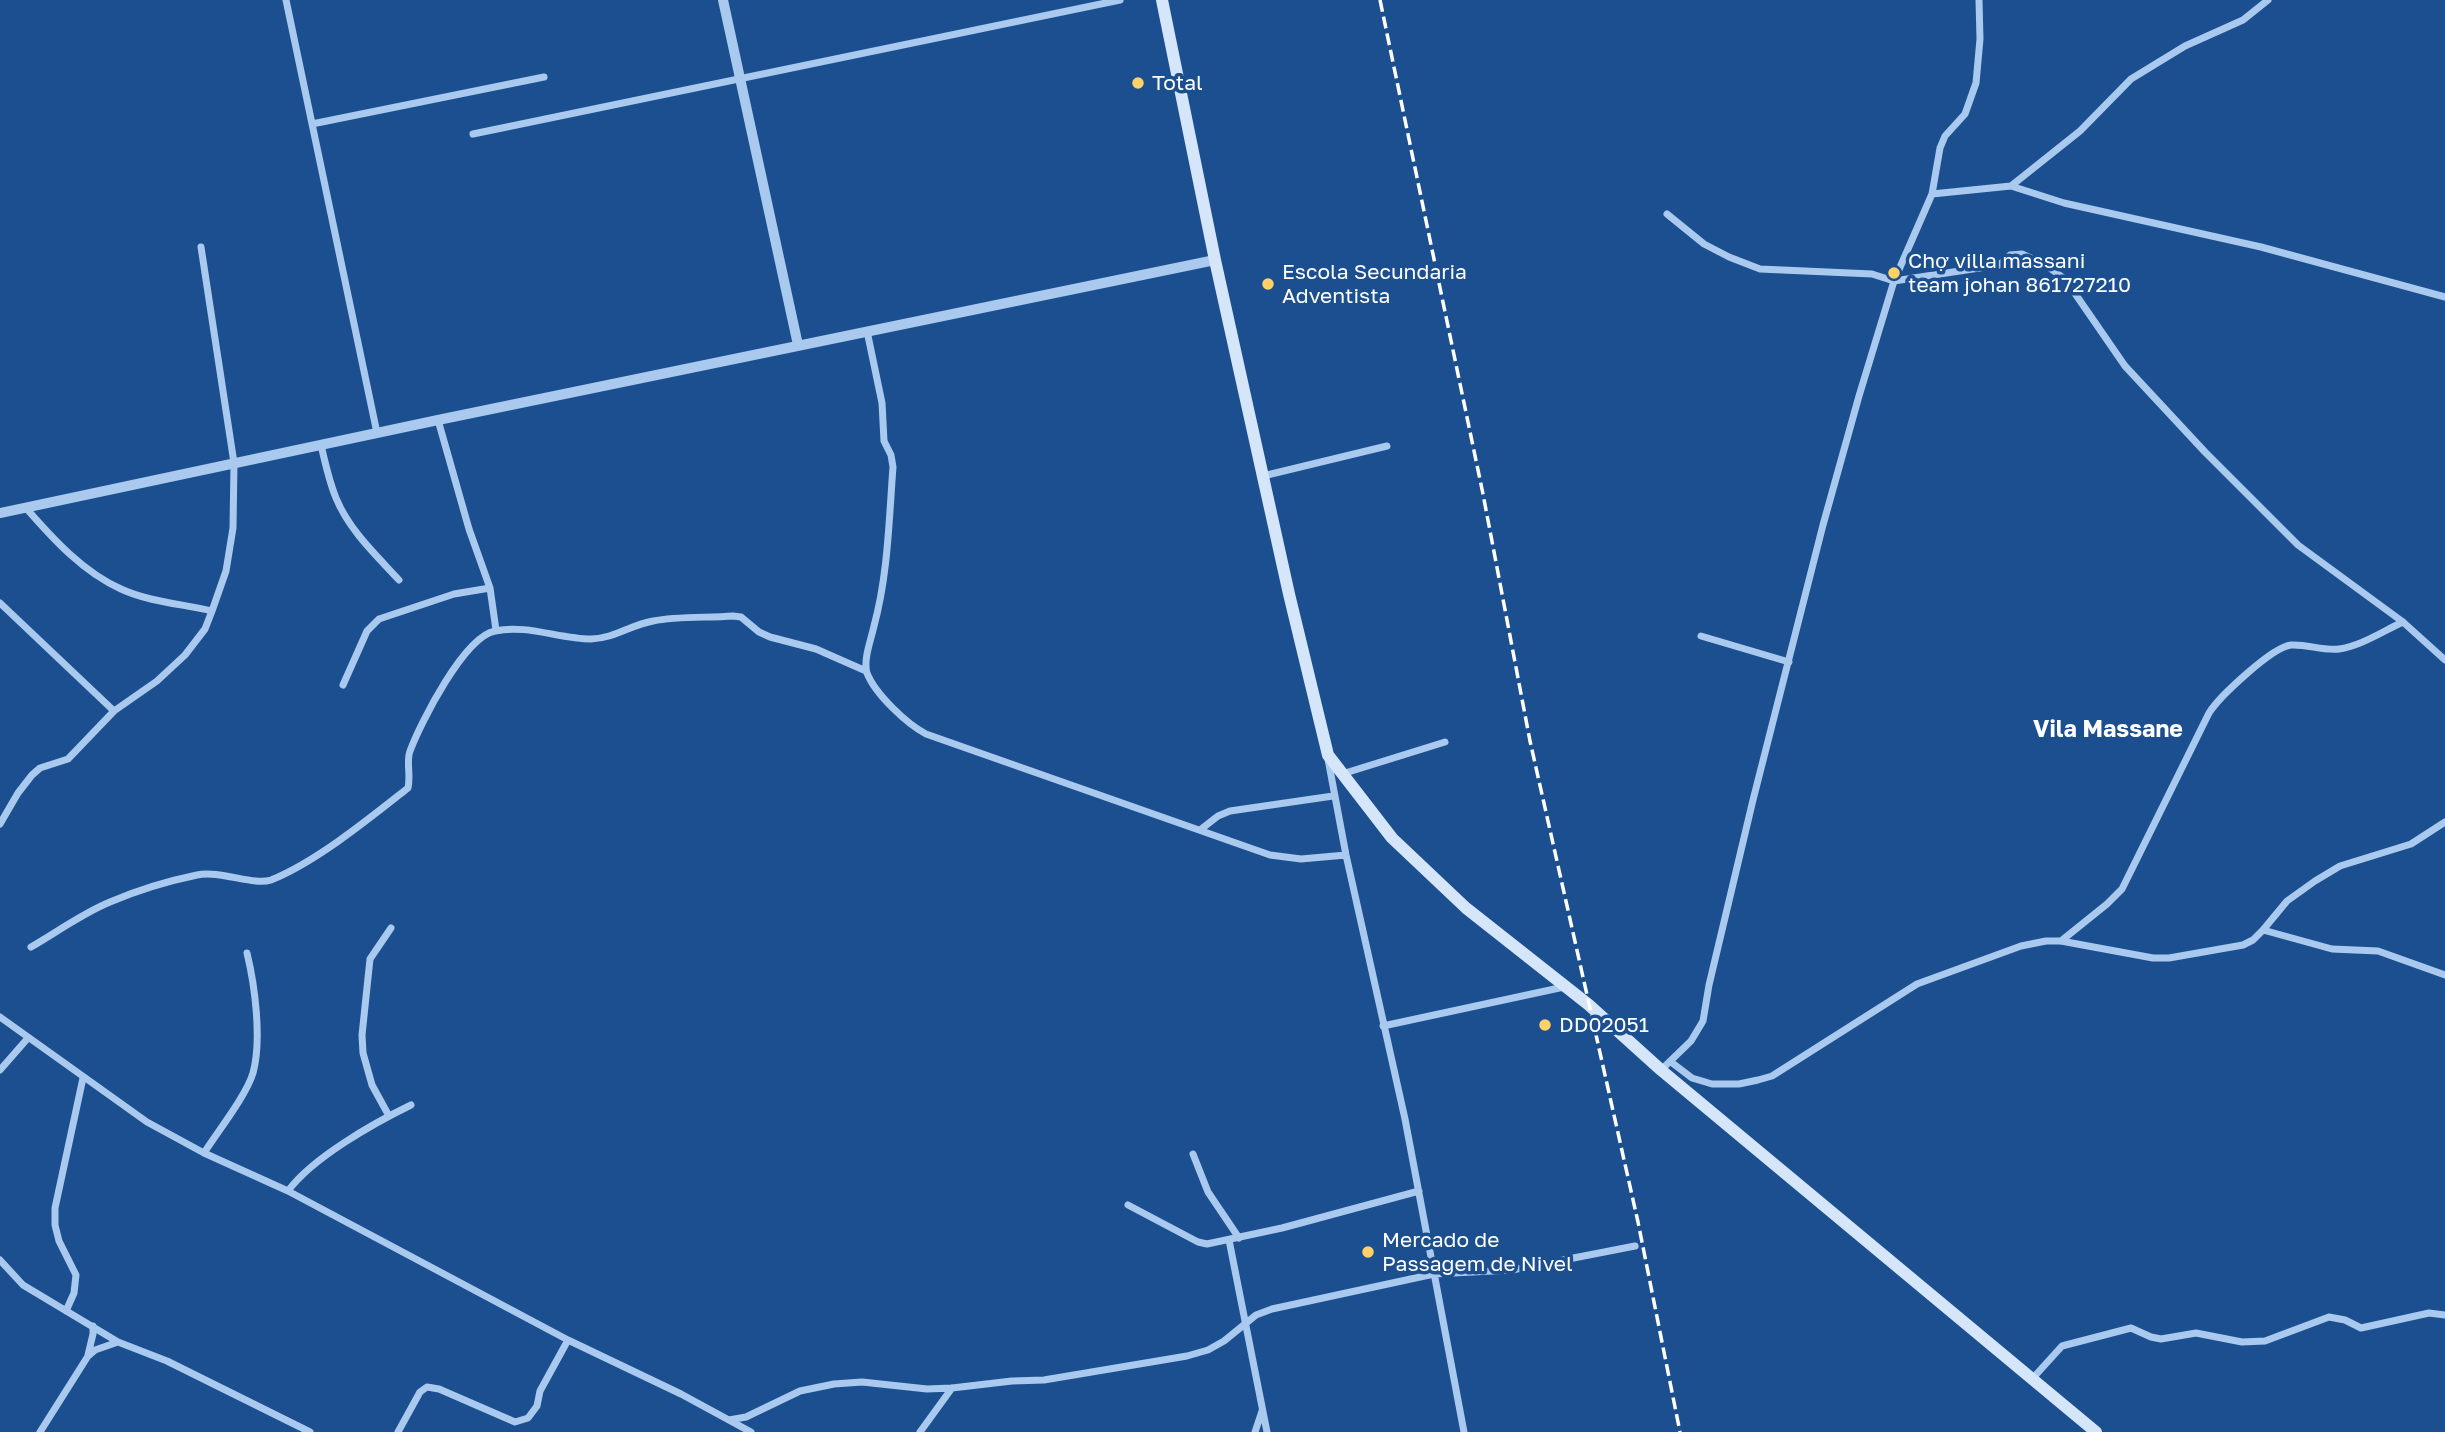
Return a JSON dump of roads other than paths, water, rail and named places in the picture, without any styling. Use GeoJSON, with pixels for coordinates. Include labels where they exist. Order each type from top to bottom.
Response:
{"type":"FeatureCollection","features":[{"type":"Feature","properties":{"kind":"main road"},"geometry":{"type":"LineString","coordinates":[[1163,0],[1215,260],[1322,736],[1328,755],[1341,775],[1392,838],[1466,908],[1666,1066],[1948,1311],[2096,1432]]}},
{"type":"Feature","properties":{"kind":"street"},"geometry":{"type":"LineString","coordinates":[[286,0],[377,433]]}},
{"type":"Feature","properties":{"kind":"street"},"geometry":{"type":"LineString","coordinates":[[723,0],[755,159],[798,345]]}},
{"type":"Feature","properties":{"kind":"street"},"geometry":{"type":"LineString","coordinates":[[473,134],[1120,0]]}},
{"type":"Feature","properties":{"kind":"street"},"geometry":{"type":"LineString","coordinates":[[1979,0],[1980,39],[1976,83],[1965,114],[1945,136],[1940,148],[1932,194],[1894,281],[1823,525],[1753,800],[1703,1021],[1691,1041],[1666,1066],[1712,1084],[1739,1084],[1772,1076],[1917,984],[2021,946],[2046,941],[2061,942],[2153,958],[2169,958],[2243,945],[2253,940],[2287,901],[2340,866],[2411,844],[2445,822]]}},
{"type":"Feature","properties":{"kind":"street"},"geometry":{"type":"LineString","coordinates":[[2011,186],[2080,131],[2131,79],[2185,46],[2243,20],[2268,0]]}},
{"type":"Feature","properties":{"kind":"street"},"geometry":{"type":"LineString","coordinates":[[312,124],[544,77]]}},
{"type":"Feature","properties":{"kind":"street"},"geometry":{"type":"LineString","coordinates":[[1932,194],[2011,186],[2089,210],[2261,247],[2445,296]]}},
{"type":"Feature","properties":{"kind":"street"},"geometry":{"type":"LineString","coordinates":[[1667,214],[1711,248],[1760,269],[1872,274],[1894,281],[1999,265],[2010,255],[2022,254],[2044,264],[2065,279],[2125,366],[2298,545],[2403,622],[2445,660]]}},
{"type":"Feature","properties":{"kind":"street"},"geometry":{"type":"LineString","coordinates":[[0,824],[32,775],[40,768],[68,759],[114,711],[157,681],[185,655],[205,629],[226,571],[233,528],[234,463],[201,247]]}},
{"type":"Feature","properties":{"kind":"street"},"geometry":{"type":"LineString","coordinates":[[0,513],[1215,260]]}},
{"type":"Feature","properties":{"kind":"street"},"geometry":{"type":"LineString","coordinates":[[866,671],[882,584],[893,467],[884,441],[881,403],[867,331]]}},
{"type":"Feature","properties":{"kind":"street"},"geometry":{"type":"LineString","coordinates":[[438,420],[489,588],[496,630]]}},
{"type":"Feature","properties":{"kind":"street"},"geometry":{"type":"LineString","coordinates":[[321,445],[336,499],[346,517],[365,543],[399,580]]}},
{"type":"Feature","properties":{"kind":"street"},"geometry":{"type":"LineString","coordinates":[[1263,476],[1387,446]]}},
{"type":"Feature","properties":{"kind":"street"},"geometry":{"type":"LineString","coordinates":[[26,508],[51,537],[94,574],[121,589],[212,611]]}},
{"type":"Feature","properties":{"kind":"street"},"geometry":{"type":"LineString","coordinates":[[342,685],[366,631],[379,618],[454,594],[489,588]]}},
{"type":"Feature","properties":{"kind":"street"},"geometry":{"type":"LineString","coordinates":[[0,603],[114,711]]}},
{"type":"Feature","properties":{"kind":"street"},"geometry":{"type":"LineString","coordinates":[[32,947],[108,903],[153,887],[216,873],[269,881],[365,823],[408,788],[409,754],[443,687],[471,646],[496,630],[523,630],[589,639],[619,635],[643,623],[656,620],[741,617],[759,632],[770,637],[816,649],[866,671],[886,700],[914,727],[926,734],[1270,855],[1301,859],[1346,855]]}},
{"type":"Feature","properties":{"kind":"street"},"geometry":{"type":"LineString","coordinates":[[2061,942],[2122,889],[2209,713],[2241,679],[2286,646],[2343,648],[2403,622]]}},
{"type":"Feature","properties":{"kind":"street"},"geometry":{"type":"LineString","coordinates":[[1702,636],[1789,662]]}},
{"type":"Feature","properties":{"kind":"street"},"geometry":{"type":"LineString","coordinates":[[1341,775],[1445,742]]}},
{"type":"Feature","properties":{"kind":"street"},"geometry":{"type":"LineString","coordinates":[[1328,755],[1333,796],[1419,1191],[1464,1432]]}},
{"type":"Feature","properties":{"kind":"street"},"geometry":{"type":"LineString","coordinates":[[1200,830],[1230,811],[1333,796]]}},
{"type":"Feature","properties":{"kind":"street"},"geometry":{"type":"LineString","coordinates":[[389,1116],[372,1084],[363,1053],[362,1035],[370,959],[391,928]]}},
{"type":"Feature","properties":{"kind":"street"},"geometry":{"type":"LineString","coordinates":[[2263,930],[2332,949],[2378,951],[2445,975]]}},
{"type":"Feature","properties":{"kind":"street"},"geometry":{"type":"LineString","coordinates":[[204,1153],[252,1075],[255,1059],[256,1001],[247,953]]}},
{"type":"Feature","properties":{"kind":"street"},"geometry":{"type":"LineString","coordinates":[[1383,1026],[1564,987]]}},
{"type":"Feature","properties":{"kind":"street"},"geometry":{"type":"LineString","coordinates":[[0,1017],[147,1122],[204,1153],[288,1191],[568,1340],[751,1432]]}},
{"type":"Feature","properties":{"kind":"street"},"geometry":{"type":"LineString","coordinates":[[0,1070],[28,1038]]}},
{"type":"Feature","properties":{"kind":"street"},"geometry":{"type":"LineString","coordinates":[[66,1311],[74,1293],[76,1275],[59,1241],[55,1208],[83,1078]]}},
{"type":"Feature","properties":{"kind":"street"},"geometry":{"type":"LineString","coordinates":[[288,1191],[308,1168],[411,1105]]}},
{"type":"Feature","properties":{"kind":"street"},"geometry":{"type":"LineString","coordinates":[[1193,1154],[1208,1192],[1239,1238]]}},
{"type":"Feature","properties":{"kind":"street"},"geometry":{"type":"LineString","coordinates":[[1128,1205],[1198,1242],[1207,1244],[1419,1191]]}},
{"type":"Feature","properties":{"kind":"street"},"geometry":{"type":"LineString","coordinates":[[1229,1240],[1267,1432]]}},
{"type":"Feature","properties":{"kind":"street"},"geometry":{"type":"LineString","coordinates":[[730,1420],[746,1416],[800,1391],[834,1384],[862,1382],[927,1389],[1012,1381],[1044,1381],[1187,1356],[1216,1345],[1245,1323],[1272,1309],[1434,1274],[1511,1270],[1636,1246]]}},
{"type":"Feature","properties":{"kind":"street"},"geometry":{"type":"LineString","coordinates":[[0,1260],[23,1285],[118,1342],[167,1361],[310,1432]]}},
{"type":"Feature","properties":{"kind":"street"},"geometry":{"type":"LineString","coordinates":[[2033,1378],[2062,1346],[2131,1328],[2161,1339],[2196,1333],[2242,1342],[2265,1341],[2329,1317],[2361,1328],[2428,1313],[2445,1315]]}},
{"type":"Feature","properties":{"kind":"street"},"geometry":{"type":"LineString","coordinates":[[88,1356],[93,1326]]}},
{"type":"Feature","properties":{"kind":"street"},"geometry":{"type":"LineString","coordinates":[[398,1432],[420,1392],[427,1387],[439,1389],[515,1422],[528,1418],[537,1406],[540,1391],[568,1340]]}},
{"type":"Feature","properties":{"kind":"street"},"geometry":{"type":"LineString","coordinates":[[40,1432],[88,1356],[95,1350],[118,1342]]}},
{"type":"Feature","properties":{"kind":"street"},"geometry":{"type":"LineString","coordinates":[[920,1432],[952,1388]]}},
{"type":"Feature","properties":{"kind":"street"},"geometry":{"type":"LineString","coordinates":[[1255,1432],[1262,1410]]}},
{"type":"Feature","properties":{"kind":"railway"},"geometry":{"type":"LineString","coordinates":[[1380,0],[1483,494],[1530,741],[1638,1222],[1680,1432]]}},
{"type":"Feature","properties":{"kind":"place","name":"Total"},"geometry":{"type":"Point","coordinates":[1138,83]}},
{"type":"Feature","properties":{"kind":"place","name":"Chợ villa massani team johan 861727210"},"geometry":{"type":"Point","coordinates":[1894,273]}},
{"type":"Feature","properties":{"kind":"place","name":"Escola Secundaria Adventista"},"geometry":{"type":"Point","coordinates":[1268,284]}},
{"type":"Feature","properties":{"kind":"place","name":"DD02051"},"geometry":{"type":"Point","coordinates":[1545,1025]}},
{"type":"Feature","properties":{"kind":"place","name":"Mercado de Passagem de Nivel"},"geometry":{"type":"Point","coordinates":[1368,1252]}},
{"type":"Feature","properties":{"kind":"district","name":"Vila Massane"},"geometry":{"type":"Point","coordinates":[2108,730]}}]}
